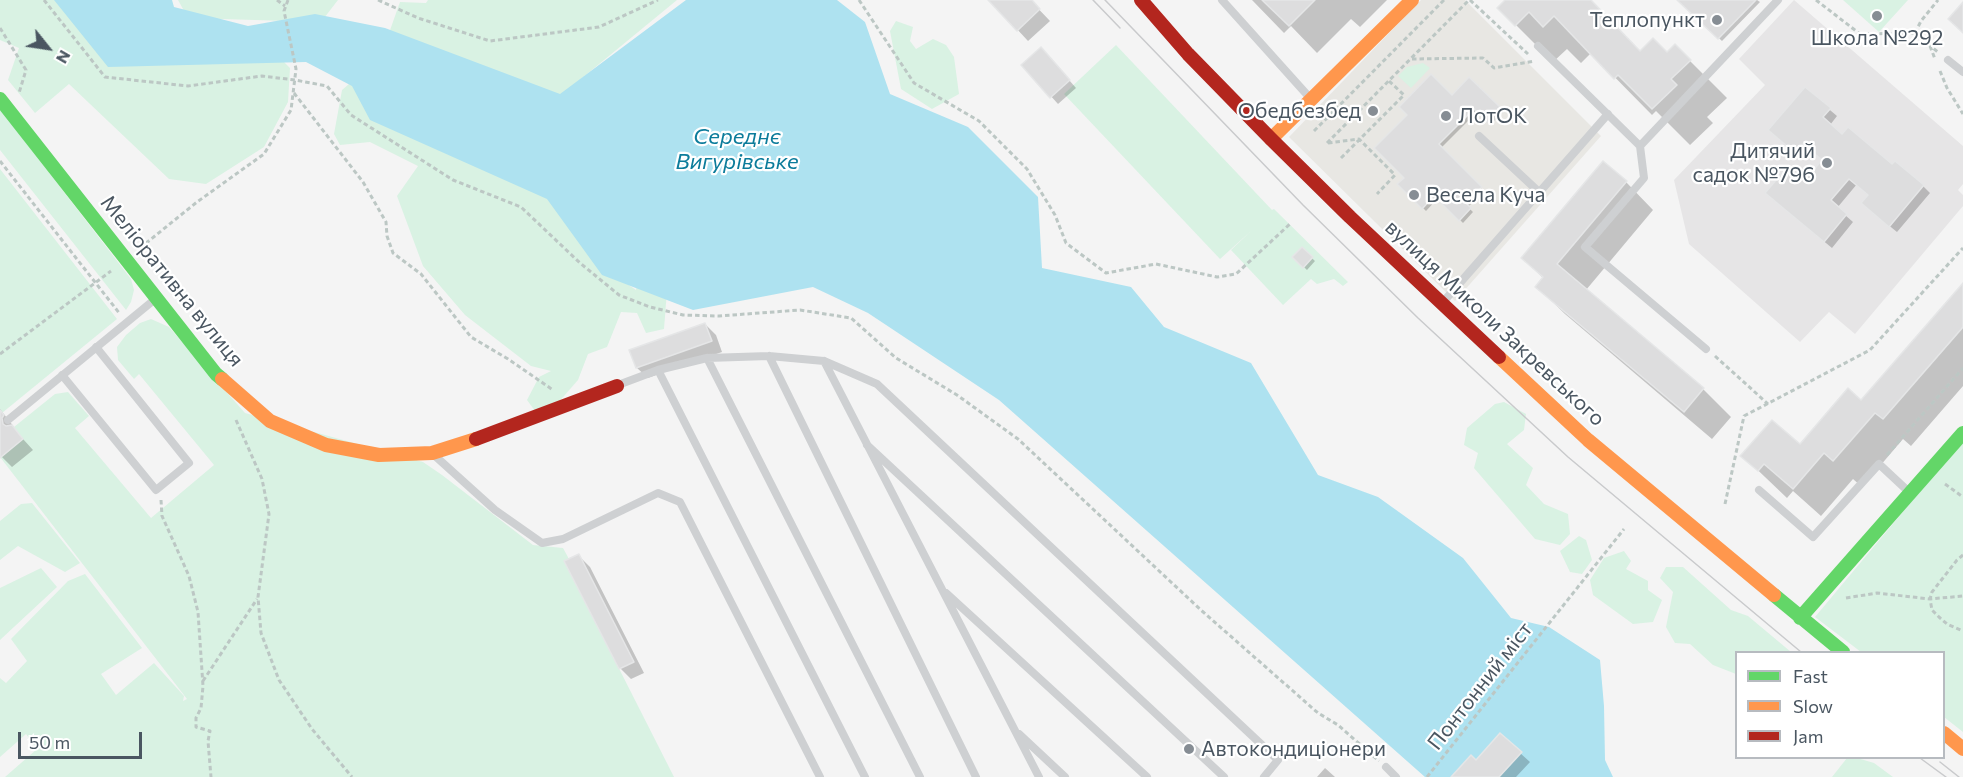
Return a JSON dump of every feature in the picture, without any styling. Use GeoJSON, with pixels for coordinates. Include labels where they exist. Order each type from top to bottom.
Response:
{"type":"FeatureCollection","features":[{"type":"Feature","properties":{"kind":"street","name":"вулиця Миколи Закревського"},"geometry":{"type":"LineString","coordinates":[[1141,0],[1188,54],[1350,217],[1588,440],[1842,651]]}},
{"type":"Feature","properties":{"kind":"street"},"geometry":{"type":"LineString","coordinates":[[1271,139],[1412,0]]}},
{"type":"Feature","properties":{"kind":"street","name":"Меліоративна вулиця"},"geometry":{"type":"LineString","coordinates":[[0,99],[216,374],[270,421],[326,445],[379,455],[432,453],[496,432],[617,386]]}},
{"type":"Feature","properties":{"kind":"street"},"geometry":{"type":"LineString","coordinates":[[1800,618],[1963,432]]}},
{"type":"Feature","properties":{"kind":"street"},"geometry":{"type":"LineString","coordinates":[[1945,734],[1963,749]]}},
{"type":"Feature","properties":{"kind":"lane"},"geometry":{"type":"LineString","coordinates":[[1222,0],[1311,99]]}},
{"type":"Feature","properties":{"kind":"lane"},"geometry":{"type":"LineString","coordinates":[[1640,146],[1778,0]]}},
{"type":"Feature","properties":{"kind":"lane"},"geometry":{"type":"LineString","coordinates":[[1538,46],[1640,146],[1644,178],[1586,247],[1706,349]]}},
{"type":"Feature","properties":{"kind":"lane"},"geometry":{"type":"LineString","coordinates":[[1948,60],[1963,72]]}},
{"type":"Feature","properties":{"kind":"lane"},"geometry":{"type":"LineString","coordinates":[[1443,303],[1608,114]]}},
{"type":"Feature","properties":{"kind":"lane"},"geometry":{"type":"LineString","coordinates":[[1479,136],[1540,193]]}},
{"type":"Feature","properties":{"kind":"lane"},"geometry":{"type":"LineString","coordinates":[[8,420],[155,298]]}},
{"type":"Feature","properties":{"kind":"lane"},"geometry":{"type":"LineString","coordinates":[[62,375],[156,490],[189,463],[96,347]]}},
{"type":"Feature","properties":{"kind":"lane"},"geometry":{"type":"LineString","coordinates":[[769,356],[976,777]]}},
{"type":"Feature","properties":{"kind":"lane"},"geometry":{"type":"LineString","coordinates":[[617,386],[658,370],[707,358],[769,356],[824,361],[877,384],[1278,760],[1264,777]]}},
{"type":"Feature","properties":{"kind":"lane"},"geometry":{"type":"LineString","coordinates":[[707,358],[920,777]]}},
{"type":"Feature","properties":{"kind":"lane"},"geometry":{"type":"LineString","coordinates":[[824,361],[1039,777]]}},
{"type":"Feature","properties":{"kind":"lane"},"geometry":{"type":"LineString","coordinates":[[658,370],[865,777]]}},
{"type":"Feature","properties":{"kind":"lane"},"geometry":{"type":"LineString","coordinates":[[867,445],[1224,777]]}},
{"type":"Feature","properties":{"kind":"lane"},"geometry":{"type":"LineString","coordinates":[[432,453],[495,510],[543,543],[563,539],[658,493],[680,502],[820,777]]}},
{"type":"Feature","properties":{"kind":"lane"},"geometry":{"type":"LineString","coordinates":[[1760,490],[1813,537],[1879,465],[1911,494]]}},
{"type":"Feature","properties":{"kind":"lane"},"geometry":{"type":"LineString","coordinates":[[942,590],[1147,777]]}},
{"type":"Feature","properties":{"kind":"lane"},"geometry":{"type":"LineString","coordinates":[[1015,730],[1065,777]]}},
{"type":"Feature","properties":{"kind":"lane"},"geometry":{"type":"LineString","coordinates":[[1386,767],[1396,777]]}},
{"type":"Feature","properties":{"kind":"path"},"geometry":{"type":"LineString","coordinates":[[44,0],[105,77],[188,86],[262,76],[327,86],[351,115],[453,180],[521,207],[580,263],[620,295],[650,308],[683,315],[800,310],[851,318],[896,358],[957,395],[1018,439],[1202,611],[1318,713],[1338,725],[1386,767]]}},
{"type":"Feature","properties":{"kind":"path"},"geometry":{"type":"LineString","coordinates":[[277,0],[285,9]]}},
{"type":"Feature","properties":{"kind":"path"},"geometry":{"type":"LineString","coordinates":[[0,354],[95,283],[197,202],[264,154],[291,110],[294,93],[296,69],[285,9],[288,0]]}},
{"type":"Feature","properties":{"kind":"path"},"geometry":{"type":"LineString","coordinates":[[378,0],[418,18],[490,40],[599,27],[658,0]]}},
{"type":"Feature","properties":{"kind":"path"},"geometry":{"type":"LineString","coordinates":[[859,0],[914,83],[979,121],[1027,169],[1055,215],[1066,243],[1106,273],[1156,264],[1217,277],[1236,274],[1291,223]]}},
{"type":"Feature","properties":{"kind":"path"},"geometry":{"type":"LineString","coordinates":[[1314,131],[1444,0]]}},
{"type":"Feature","properties":{"kind":"path"},"geometry":{"type":"LineString","coordinates":[[1377,194],[1395,175],[1359,140],[1327,143],[1470,0],[1535,61]]}},
{"type":"Feature","properties":{"kind":"path"},"geometry":{"type":"LineString","coordinates":[[1816,0],[1860,34],[1915,33],[1948,60]]}},
{"type":"Feature","properties":{"kind":"path"},"geometry":{"type":"LineString","coordinates":[[1915,33],[1921,21],[1938,0]]}},
{"type":"Feature","properties":{"kind":"path"},"geometry":{"type":"LineString","coordinates":[[0,28],[26,70],[12,114]]}},
{"type":"Feature","properties":{"kind":"path"},"geometry":{"type":"LineString","coordinates":[[1929,44],[1947,88],[1963,114]]}},
{"type":"Feature","properties":{"kind":"path"},"geometry":{"type":"LineString","coordinates":[[1410,59],[1483,58],[1494,68],[1553,60]]}},
{"type":"Feature","properties":{"kind":"path"},"geometry":{"type":"LineString","coordinates":[[1341,158],[1404,95],[1389,81]]}},
{"type":"Feature","properties":{"kind":"path"},"geometry":{"type":"LineString","coordinates":[[294,93],[363,182],[386,222],[387,236],[393,253],[421,274],[471,337],[508,359],[572,403]]}},
{"type":"Feature","properties":{"kind":"path"},"geometry":{"type":"LineString","coordinates":[[0,161],[126,322]]}},
{"type":"Feature","properties":{"kind":"path"},"geometry":{"type":"LineString","coordinates":[[1725,504],[1744,416],[1870,350],[1963,248]]}},
{"type":"Feature","properties":{"kind":"path"},"geometry":{"type":"LineString","coordinates":[[1706,349],[1768,404]]}},
{"type":"Feature","properties":{"kind":"path"},"geometry":{"type":"LineString","coordinates":[[1879,465],[1963,368]]}},
{"type":"Feature","properties":{"kind":"path"},"geometry":{"type":"LineString","coordinates":[[235,416],[262,479],[269,514],[258,597],[261,633],[279,680],[312,729],[352,777]]}},
{"type":"Feature","properties":{"kind":"path"},"geometry":{"type":"LineString","coordinates":[[160,486],[162,516],[189,576],[198,612],[202,682],[201,708],[196,718],[196,727],[210,732],[208,741],[211,777]]}},
{"type":"Feature","properties":{"kind":"path","name":"Понтонний міст"},"geometry":{"type":"LineString","coordinates":[[1427,777],[1624,529]]}},
{"type":"Feature","properties":{"kind":"path"},"geometry":{"type":"LineString","coordinates":[[1963,555],[1932,592],[1930,599],[1932,610],[1939,617],[1947,624],[1963,631]]}},
{"type":"Feature","properties":{"kind":"path"},"geometry":{"type":"LineString","coordinates":[[1840,602],[1847,597],[1877,593],[1930,599],[1963,596]]}},
{"type":"Feature","properties":{"kind":"path"},"geometry":{"type":"LineString","coordinates":[[202,682],[258,597]]}},
{"type":"Feature","properties":{"kind":"shaded area"},"geometry":{"type":"Polygon","coordinates":[[[1421,0],[1465,0],[1601,136],[1455,301],[1289,137],[1421,0]]]}},
{"type":"Feature","properties":{"kind":"shaded area","name":"Дитячий садок №796"},"geometry":{"type":"Polygon","coordinates":[[[1794,0],[1963,146],[1963,184],[1958,190],[1963,195],[1963,206],[1855,334],[1829,312],[1800,342],[1689,244],[1674,180],[1765,85],[1739,59],[1794,0]]]}},
{"type":"Feature","properties":{"kind":"green space"},"geometry":{"type":"Polygon","coordinates":[[[0,0],[85,0],[281,59],[290,68],[288,102],[264,147],[206,184],[169,179],[69,84],[35,113],[8,80],[19,48],[0,40],[0,0]]]}},
{"type":"Feature","properties":{"kind":"green space"},"geometry":{"type":"Polygon","coordinates":[[[178,0],[338,0],[321,22],[188,18],[178,0]]]}},
{"type":"Feature","properties":{"kind":"green space"},"geometry":{"type":"Polygon","coordinates":[[[428,0],[677,0],[559,97],[389,33],[400,2],[426,3],[428,0]]]}},
{"type":"Feature","properties":{"kind":"green space","name":"Школа №292"},"geometry":{"type":"Polygon","coordinates":[[[1843,0],[1908,0],[1879,32],[1843,0]]]}},
{"type":"Feature","properties":{"kind":"green space"},"geometry":{"type":"Polygon","coordinates":[[[896,21],[913,27],[910,41],[916,49],[933,39],[946,45],[954,57],[959,94],[932,109],[901,89],[890,31],[896,21]]]}},
{"type":"Feature","properties":{"kind":"green space"},"geometry":{"type":"Polygon","coordinates":[[[1116,45],[1272,210],[1274,209],[1348,282],[1343,286],[1334,279],[1317,284],[1311,279],[1283,305],[1231,250],[1251,231],[1220,259],[1064,94],[1116,45]]]}},
{"type":"Feature","properties":{"kind":"green space"},"geometry":{"type":"Polygon","coordinates":[[[1423,63],[1430,68],[1411,88],[1398,76],[1407,67],[1423,63]]]}},
{"type":"Feature","properties":{"kind":"green space"},"geometry":{"type":"Polygon","coordinates":[[[356,78],[512,150],[616,276],[636,290],[640,268],[668,278],[664,329],[646,333],[637,313],[621,312],[607,347],[588,354],[578,380],[557,404],[535,411],[527,400],[539,377],[551,371],[531,366],[465,315],[423,266],[397,196],[418,166],[370,142],[340,145],[334,134],[342,90],[356,78]]]}},
{"type":"Feature","properties":{"kind":"green space"},"geometry":{"type":"Polygon","coordinates":[[[0,109],[131,279],[134,290],[126,310],[0,150],[0,109]]]}},
{"type":"Feature","properties":{"kind":"green space"},"geometry":{"type":"Polygon","coordinates":[[[0,169],[117,319],[2,413],[0,410],[0,169]]]}},
{"type":"Feature","properties":{"kind":"green space"},"geometry":{"type":"Polygon","coordinates":[[[151,319],[169,327],[245,413],[423,462],[533,545],[563,548],[569,559],[565,562],[674,777],[5,777],[37,749],[26,734],[0,757],[0,678],[6,683],[27,661],[11,639],[68,581],[85,574],[142,648],[101,674],[116,695],[154,663],[184,696],[183,701],[187,699],[0,457],[23,439],[14,427],[55,394],[68,392],[89,416],[75,428],[151,518],[214,465],[139,374],[134,379],[118,360],[117,347],[126,335],[140,323],[151,319]]]}},
{"type":"Feature","properties":{"kind":"green space"},"geometry":{"type":"Polygon","coordinates":[[[1504,402],[1526,414],[1524,430],[1507,444],[1533,468],[1526,485],[1544,504],[1568,514],[1570,534],[1560,545],[1535,539],[1474,468],[1478,453],[1464,445],[1467,428],[1495,404],[1504,402]]]}},
{"type":"Feature","properties":{"kind":"green space"},"geometry":{"type":"Polygon","coordinates":[[[1963,440],[1963,732],[1945,718],[1945,651],[1860,651],[1815,617],[1963,440]]]}},
{"type":"Feature","properties":{"kind":"green space"},"geometry":{"type":"Polygon","coordinates":[[[32,503],[80,563],[65,572],[18,546],[0,560],[0,521],[21,504],[32,503]]]}},
{"type":"Feature","properties":{"kind":"green space"},"geometry":{"type":"Polygon","coordinates":[[[1579,536],[1586,540],[1592,560],[1582,574],[1570,572],[1560,551],[1579,536]]]}},
{"type":"Feature","properties":{"kind":"green space"},"geometry":{"type":"Polygon","coordinates":[[[1624,551],[1631,561],[1626,569],[1648,581],[1648,590],[1662,600],[1653,622],[1633,624],[1593,595],[1590,580],[1604,558],[1624,551]]]}},
{"type":"Feature","properties":{"kind":"green space"},"geometry":{"type":"Polygon","coordinates":[[[1666,567],[1683,567],[1731,610],[1748,616],[1790,651],[1735,651],[1735,674],[1713,665],[1690,644],[1675,643],[1666,627],[1673,592],[1660,578],[1666,567]]]}},
{"type":"Feature","properties":{"kind":"green space"},"geometry":{"type":"Polygon","coordinates":[[[41,568],[57,587],[0,640],[0,588],[41,568]]]}},
{"type":"Feature","properties":{"kind":"green space"},"geometry":{"type":"Polygon","coordinates":[[[1846,759],[1860,759],[1874,763],[1893,777],[1832,777],[1846,759]]]}},
{"type":"Feature","properties":{"kind":"water","name":"Середнє Вигурівське"},"geometry":{"type":"Polygon","coordinates":[[[54,0],[172,0],[174,7],[248,26],[315,14],[385,28],[560,94],[686,0],[837,0],[865,22],[890,94],[968,127],[1038,197],[1042,268],[1131,287],[1164,327],[1251,363],[1318,475],[1378,497],[1463,558],[1511,618],[1549,627],[1600,660],[1605,760],[1613,777],[1425,777],[999,400],[868,313],[813,287],[693,310],[602,275],[547,199],[370,120],[352,86],[306,62],[108,67],[54,0]]]}},
{"type":"Feature","properties":{"kind":"building"},"geometry":{"type":"Polygon","coordinates":[[[988,0],[1032,0],[1040,9],[1017,31],[988,0]]]}},
{"type":"Feature","properties":{"kind":"building"},"geometry":{"type":"Polygon","coordinates":[[[1262,0],[1315,0],[1289,26],[1262,0]]]}},
{"type":"Feature","properties":{"kind":"building"},"geometry":{"type":"Polygon","coordinates":[[[1505,0],[1591,0],[1640,51],[1653,38],[1667,52],[1675,44],[1691,60],[1671,79],[1677,85],[1652,109],[1618,75],[1614,79],[1554,16],[1543,27],[1529,12],[1515,26],[1497,8],[1505,0]]]}},
{"type":"Feature","properties":{"kind":"building","name":"Теплопункт"},"geometry":{"type":"Polygon","coordinates":[[[1677,0],[1756,0],[1718,39],[1677,0]]]}},
{"type":"Feature","properties":{"kind":"building"},"geometry":{"type":"Polygon","coordinates":[[[1963,2],[1963,33],[1948,19],[1963,2]]]}},
{"type":"Feature","properties":{"kind":"building"},"geometry":{"type":"Polygon","coordinates":[[[1041,47],[1070,80],[1050,98],[1021,65],[1041,47]]]}},
{"type":"Feature","properties":{"kind":"building"},"geometry":{"type":"Polygon","coordinates":[[[1431,74],[1452,95],[1469,77],[1501,108],[1487,122],[1474,109],[1439,144],[1482,187],[1466,203],[1471,208],[1459,221],[1434,196],[1422,209],[1397,184],[1404,178],[1374,148],[1407,115],[1399,107],[1431,74]]]}},
{"type":"Feature","properties":{"kind":"building"},"geometry":{"type":"Polygon","coordinates":[[[1805,87],[1831,108],[1823,117],[1842,134],[1848,127],[1892,164],[1895,161],[1924,185],[1889,227],[1861,203],[1868,195],[1849,179],[1831,200],[1847,214],[1824,242],[1765,193],[1788,166],[1805,180],[1822,160],[1803,144],[1795,153],[1768,130],[1805,87]]]}},
{"type":"Feature","properties":{"kind":"building"},"geometry":{"type":"Polygon","coordinates":[[[1603,161],[1627,181],[1557,264],[1704,388],[1684,412],[1535,287],[1543,277],[1521,258],[1603,161]]]}},
{"type":"Feature","properties":{"kind":"building"},"geometry":{"type":"Polygon","coordinates":[[[1302,247],[1313,257],[1303,268],[1292,257],[1302,247]]]}},
{"type":"Feature","properties":{"kind":"building"},"geometry":{"type":"Polygon","coordinates":[[[1963,283],[1963,327],[1883,419],[1875,413],[1833,461],[1824,453],[1793,489],[1764,464],[1758,471],[1740,456],[1772,420],[1800,444],[1848,388],[1861,400],[1963,283]]]}},
{"type":"Feature","properties":{"kind":"building"},"geometry":{"type":"Polygon","coordinates":[[[705,323],[712,341],[636,368],[629,350],[705,323]]]}},
{"type":"Feature","properties":{"kind":"building"},"geometry":{"type":"Polygon","coordinates":[[[0,410],[4,415],[3,424],[12,425],[23,439],[0,458],[0,410]]]}},
{"type":"Feature","properties":{"kind":"building"},"geometry":{"type":"Polygon","coordinates":[[[579,554],[634,662],[619,669],[564,561],[579,554]]]}},
{"type":"Feature","properties":{"kind":"building"},"geometry":{"type":"Polygon","coordinates":[[[1500,733],[1522,752],[1499,777],[1451,777],[1471,755],[1476,760],[1500,733]]]}},
{"type":"Feature","properties":{"kind":"tram line"},"geometry":{"type":"LineString","coordinates":[[1093,0],[1120,28]]}},
{"type":"Feature","properties":{"kind":"tram line"},"geometry":{"type":"LineString","coordinates":[[1105,0],[1303,205],[1418,318],[1568,457],[1800,651]]}},
{"type":"Feature","properties":{"kind":"tram line"},"geometry":{"type":"LineString","coordinates":[[1921,759],[1946,777]]}},
{"type":"Feature","properties":{"kind":"tram line"},"geometry":{"type":"LineString","coordinates":[[1940,762],[1959,777]]}},
{"type":"Feature","properties":{"kind":"traffic: fast"},"geometry":{"type":"LineString","coordinates":[[0,99],[222,379]]}},
{"type":"Feature","properties":{"kind":"traffic: fast"},"geometry":{"type":"LineString","coordinates":[[1800,618],[1963,433]]}},
{"type":"Feature","properties":{"kind":"traffic: fast"},"geometry":{"type":"LineString","coordinates":[[1774,595],[1842,651]]}},
{"type":"Feature","properties":{"kind":"traffic: slow"},"geometry":{"type":"LineString","coordinates":[[1271,139],[1412,0]]}},
{"type":"Feature","properties":{"kind":"traffic: slow"},"geometry":{"type":"LineString","coordinates":[[1499,357],[1588,440],[1774,595]]}},
{"type":"Feature","properties":{"kind":"traffic: slow"},"geometry":{"type":"LineString","coordinates":[[222,379],[270,421],[326,445],[379,455],[432,453],[476,439]]}},
{"type":"Feature","properties":{"kind":"traffic: slow"},"geometry":{"type":"LineString","coordinates":[[1945,734],[1963,749]]}},
{"type":"Feature","properties":{"kind":"traffic: jam"},"geometry":{"type":"LineString","coordinates":[[1141,0],[1188,54],[1271,139],[1499,357]]}},
{"type":"Feature","properties":{"kind":"traffic: jam"},"geometry":{"type":"LineString","coordinates":[[476,439],[617,386]]}},
{"type":"Feature","properties":{"kind":"place","name":"Школа №292"},"geometry":{"type":"Point","coordinates":[1877,16]}},
{"type":"Feature","properties":{"kind":"place","name":"Теплопункт"},"geometry":{"type":"Point","coordinates":[1717,20]}},
{"type":"Feature","properties":{"kind":"place","name":"Обедбезбед"},"geometry":{"type":"Point","coordinates":[1373,111]}},
{"type":"Feature","properties":{"kind":"place","name":"ЛотОК"},"geometry":{"type":"Point","coordinates":[1446,116]}},
{"type":"Feature","properties":{"kind":"place","name":"Дитячий садок №796"},"geometry":{"type":"Point","coordinates":[1827,163]}},
{"type":"Feature","properties":{"kind":"place","name":"Весела Куча"},"geometry":{"type":"Point","coordinates":[1414,195]}},
{"type":"Feature","properties":{"kind":"place","name":"Автокондиціонери"},"geometry":{"type":"Point","coordinates":[1189,749]}}]}
